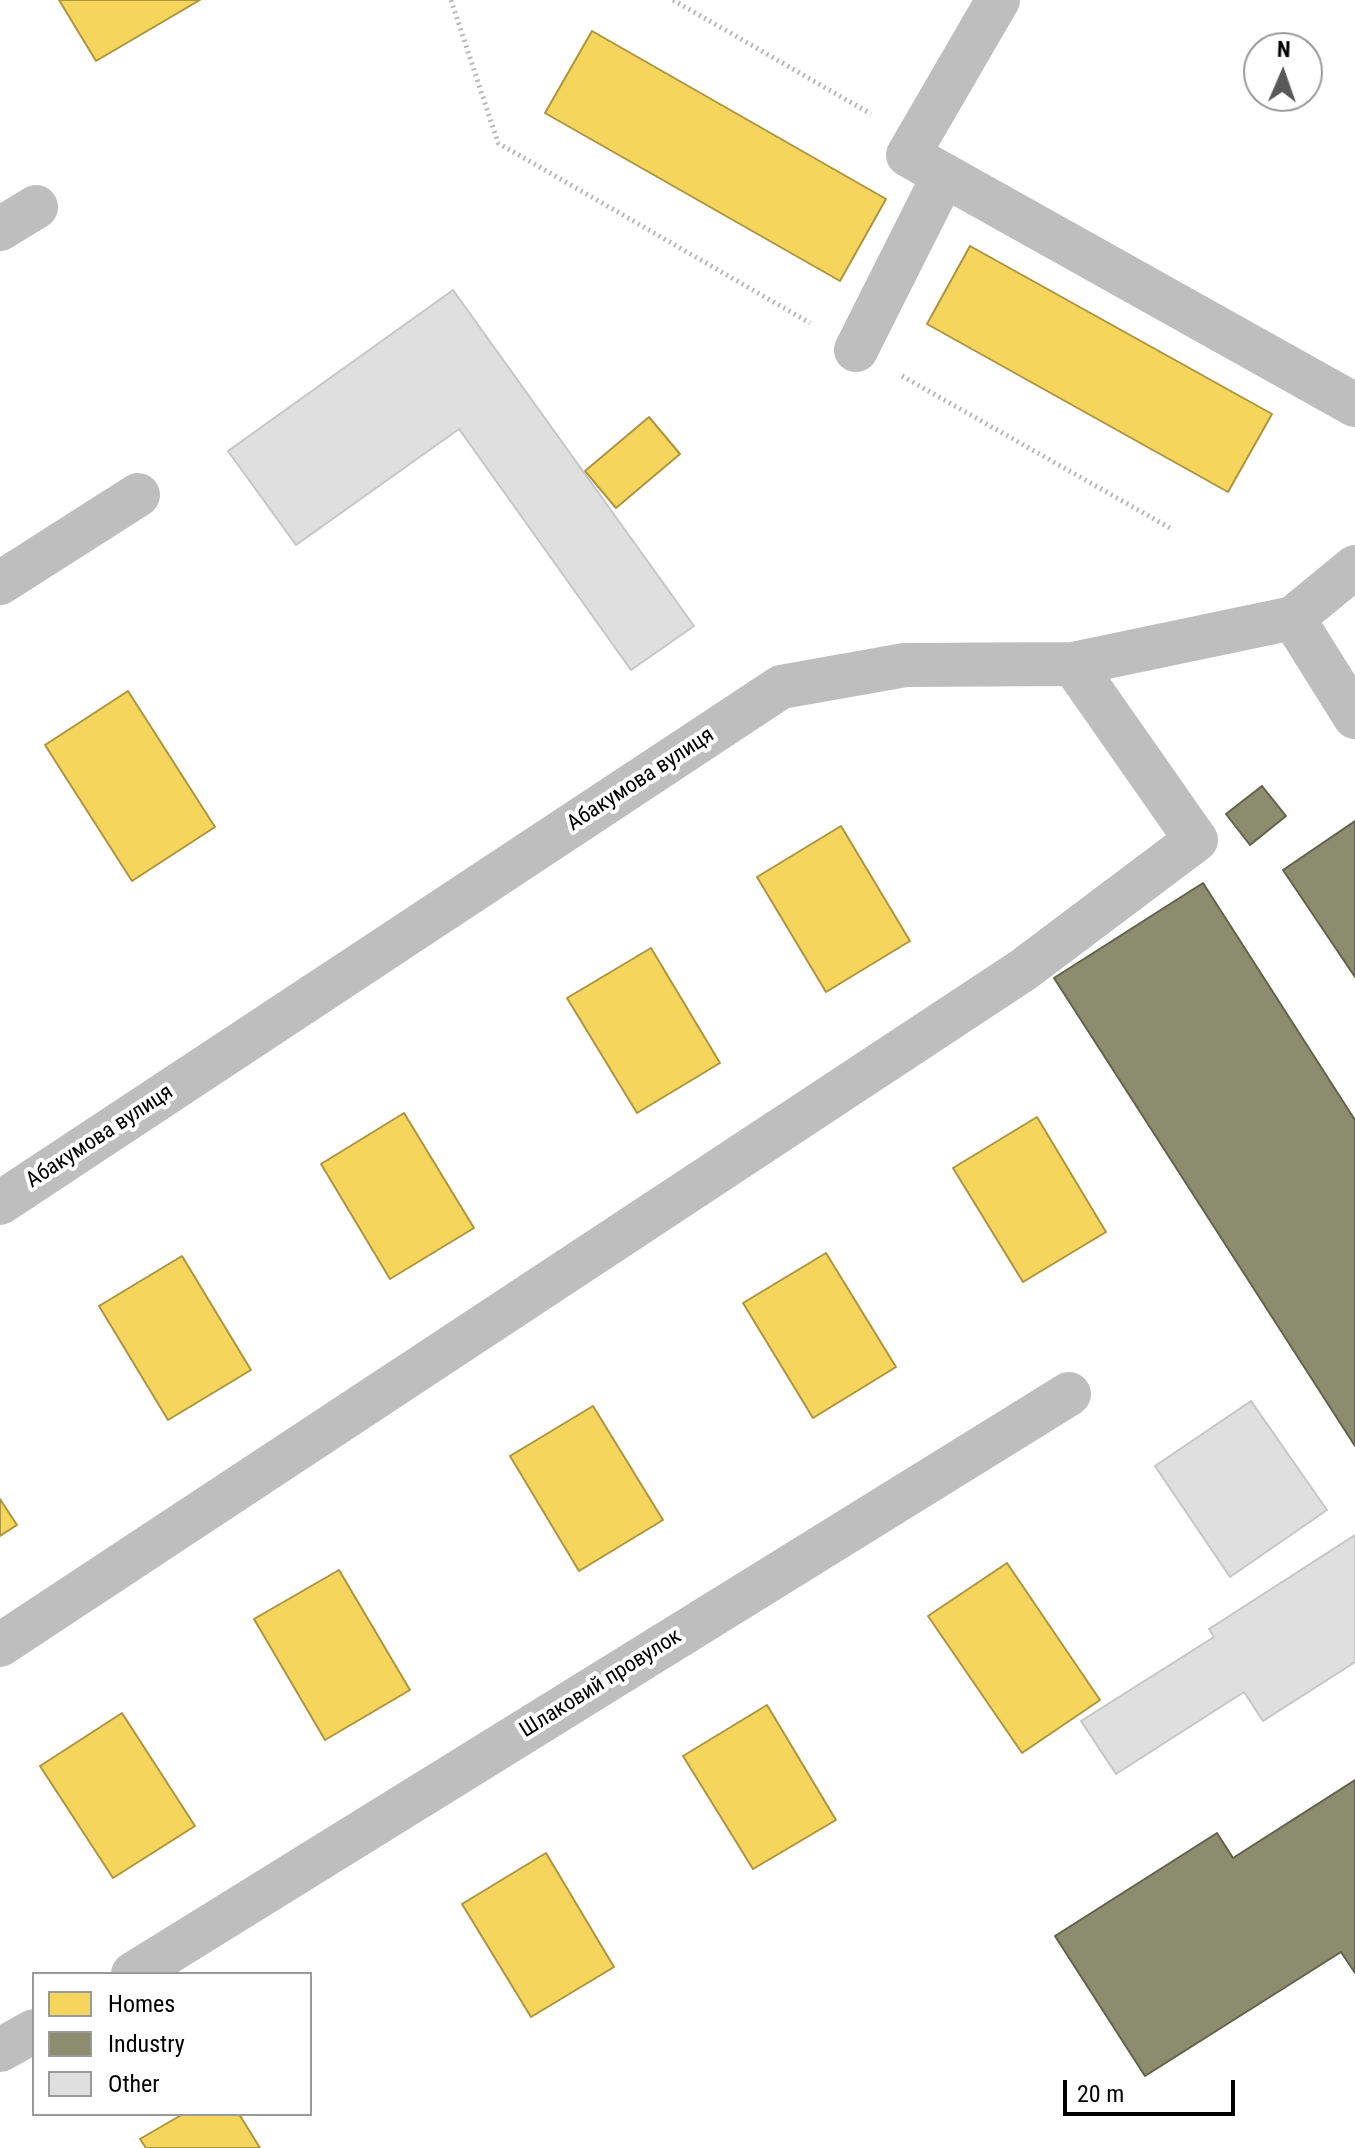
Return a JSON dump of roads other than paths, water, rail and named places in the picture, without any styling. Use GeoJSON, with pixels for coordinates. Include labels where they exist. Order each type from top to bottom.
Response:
{"type":"FeatureCollection","features":[{"type":"Feature","properties":{"kind":"street"},"geometry":{"type":"LineString","coordinates":[[998,0],[908,155],[1355,405]]}},
{"type":"Feature","properties":{"kind":"street"},"geometry":{"type":"LineString","coordinates":[[856,350],[944,175]]}},
{"type":"Feature","properties":{"kind":"street"},"geometry":{"type":"LineString","coordinates":[[0,583],[138,495]]}},
{"type":"Feature","properties":{"kind":"street","name":"Абакумова вулиця"},"geometry":{"type":"LineString","coordinates":[[0,1203],[781,687],[905,665],[1073,664],[1293,618],[1355,567]]}},
{"type":"Feature","properties":{"kind":"street"},"geometry":{"type":"LineString","coordinates":[[1293,618],[1355,717]]}},
{"type":"Feature","properties":{"kind":"street"},"geometry":{"type":"LineString","coordinates":[[0,1645],[1023,970],[1196,840],[1073,664]]}},
{"type":"Feature","properties":{"kind":"street","name":"Шлаковий провулок"},"geometry":{"type":"LineString","coordinates":[[136,1972],[1069,1394]]}},
{"type":"Feature","properties":{"kind":"street"},"geometry":{"type":"LineString","coordinates":[[0,2050],[32,2032]]}}]}
